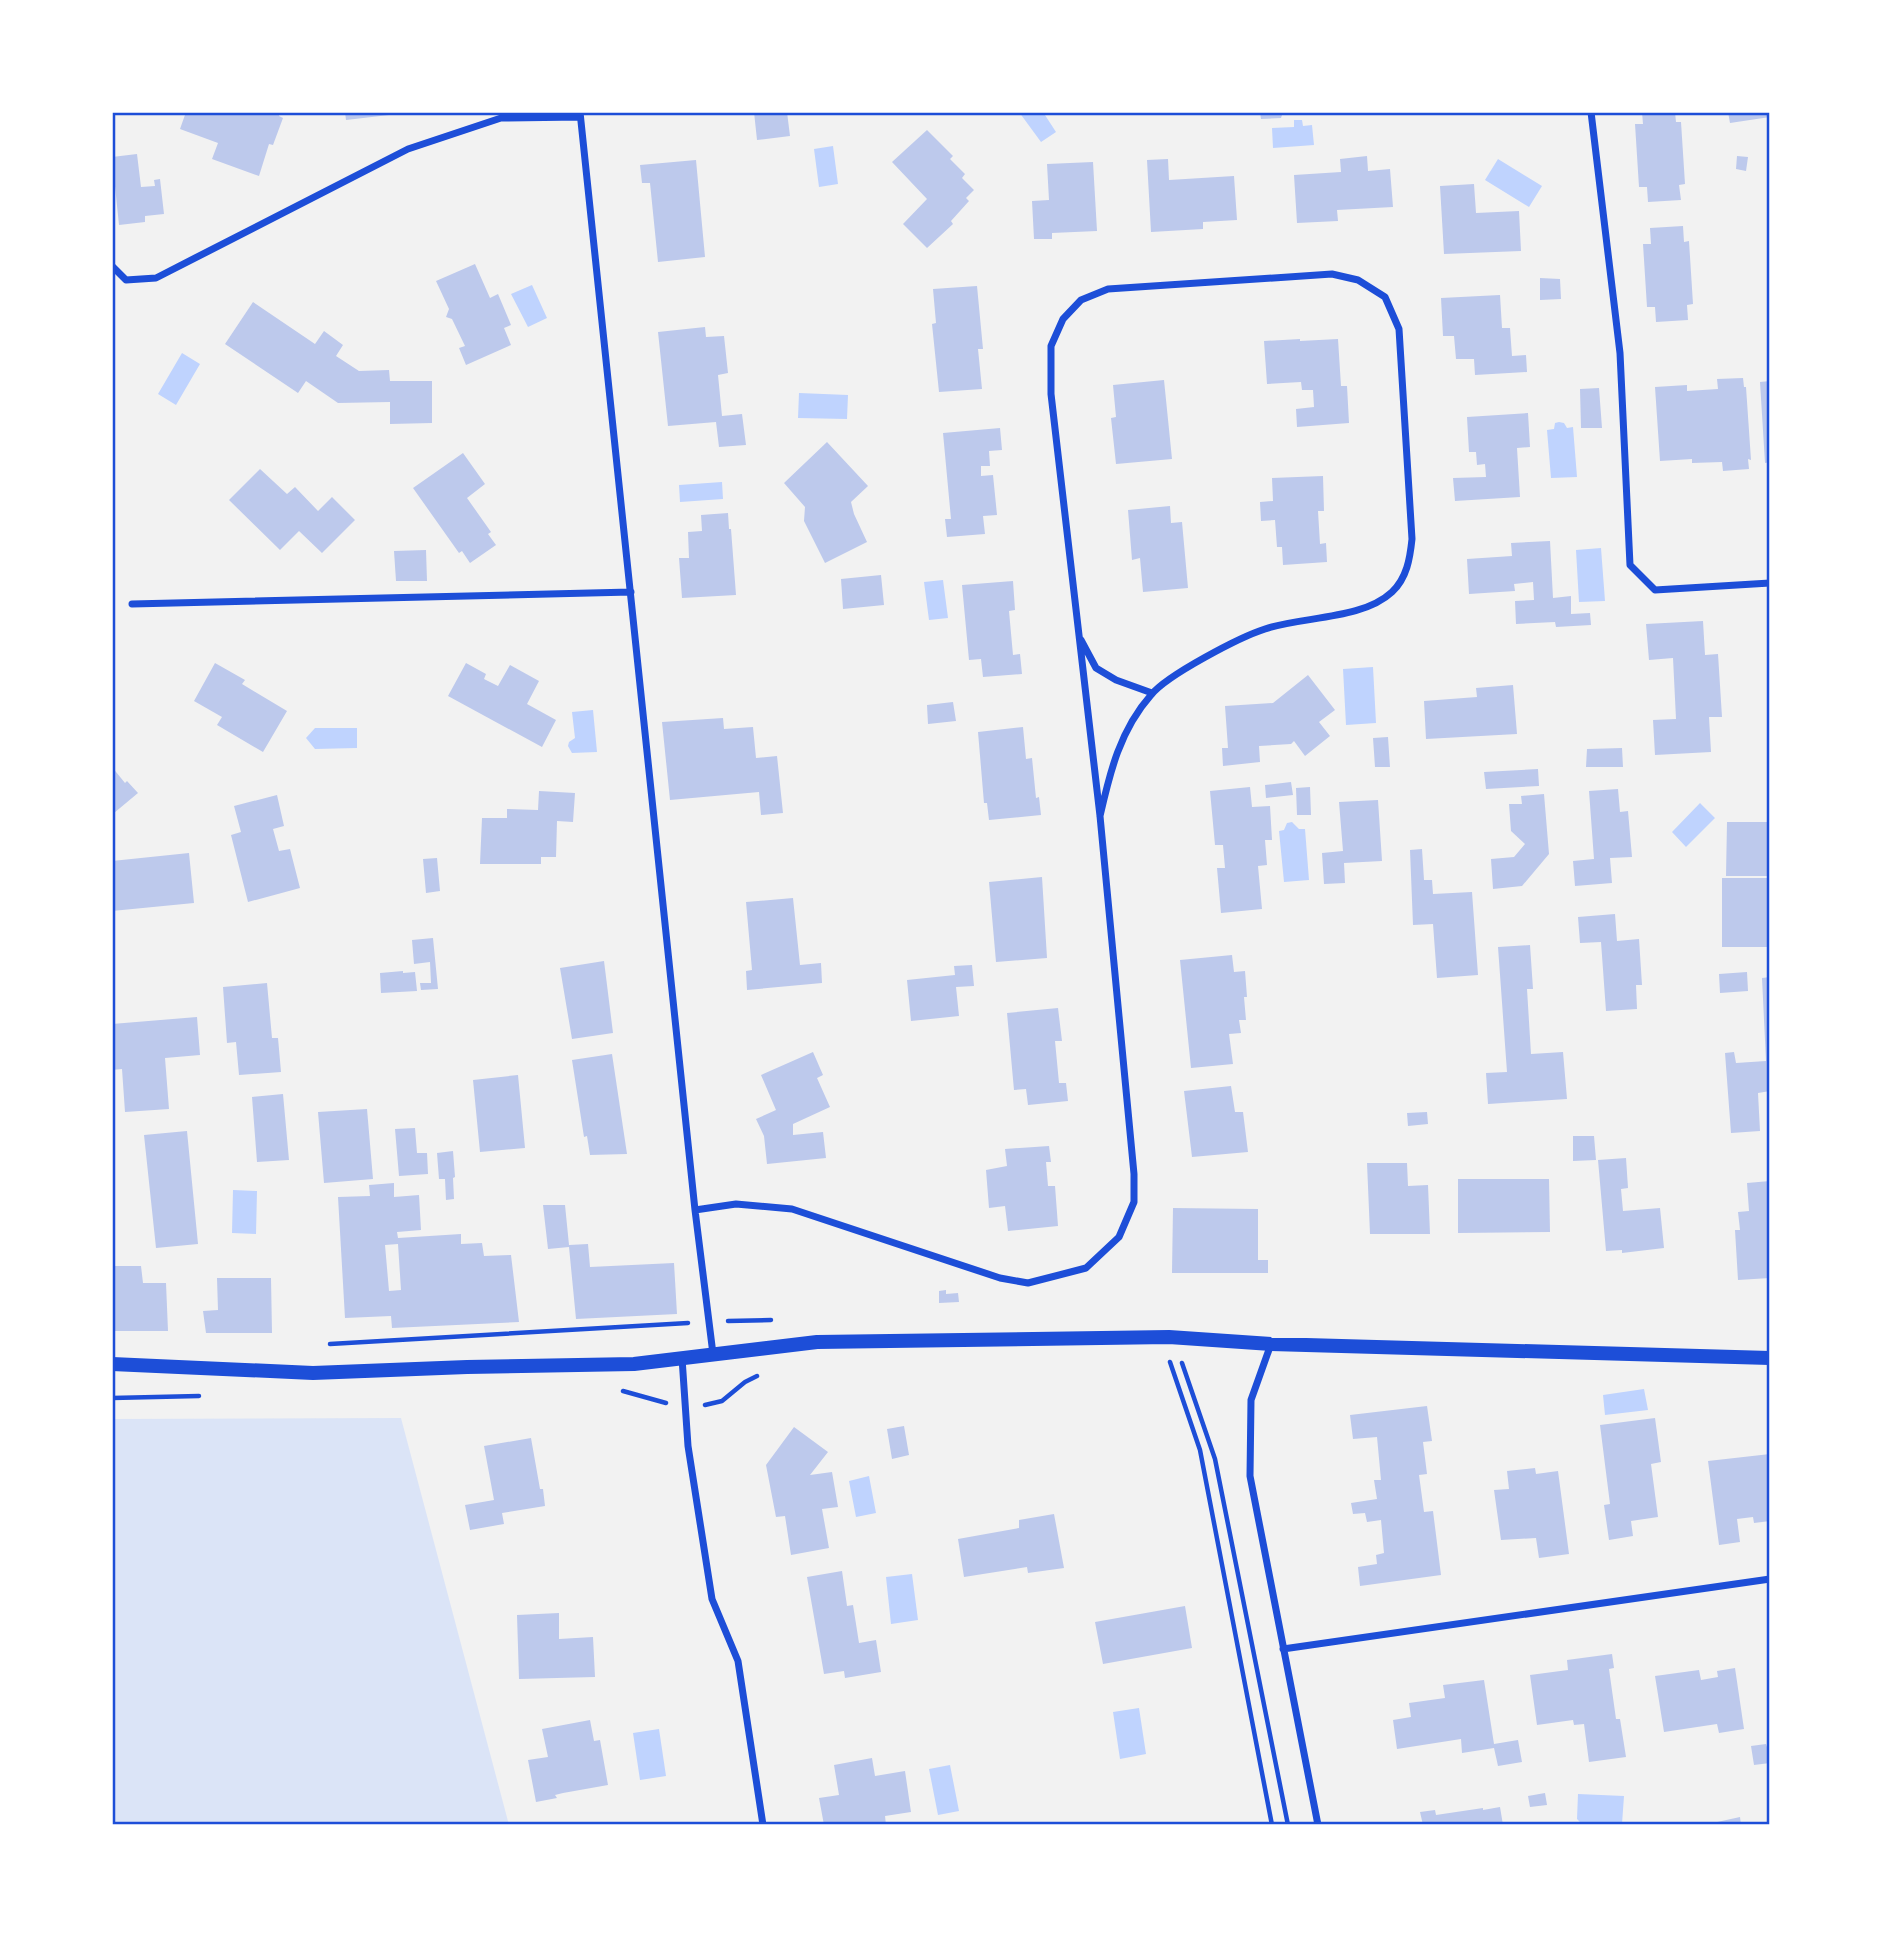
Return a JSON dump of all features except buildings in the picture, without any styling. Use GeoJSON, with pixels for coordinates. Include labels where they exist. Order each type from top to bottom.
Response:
{"type":"FeatureCollection","features":[{"type":"Feature","properties":{"kind":"main road"},"geometry":{"type":"LineString","coordinates":[[112,1364],[313,1373],[634,1364],[817,1342],[1181,1338],[1271,1344],[1770,1358]]}},
{"type":"Feature","properties":{"kind":"street"},"geometry":{"type":"LineString","coordinates":[[1591,112],[1620,353],[1630,565],[1655,590],[1770,583]]}},
{"type":"Feature","properties":{"kind":"street"},"geometry":{"type":"LineString","coordinates":[[112,267],[126,280],[156,278],[408,149],[501,118],[580,114],[695,1210],[713,1354]]}},
{"type":"Feature","properties":{"kind":"street"},"geometry":{"type":"LineString","coordinates":[[695,1210],[736,1204],[792,1209],[1000,1278],[1028,1283],[1086,1268],[1119,1237],[1133,1202],[1134,1174],[1100,816],[1051,394],[1051,346],[1063,319],[1081,300],[1108,289],[1332,274],[1358,280],[1385,297],[1399,329],[1412,539],[1409,567],[1392,592],[1365,608],[1265,629],[1199,661],[1152,693],[1120,741],[1100,816]]}},
{"type":"Feature","properties":{"kind":"street"},"geometry":{"type":"LineString","coordinates":[[132,604],[631,592]]}},
{"type":"Feature","properties":{"kind":"street"},"geometry":{"type":"LineString","coordinates":[[1079,636],[1096,668],[1116,680],[1152,693]]}},
{"type":"Feature","properties":{"kind":"street"},"geometry":{"type":"LineString","coordinates":[[1271,1344],[1251,1401],[1250,1476],[1318,1825]]}},
{"type":"Feature","properties":{"kind":"street"},"geometry":{"type":"LineString","coordinates":[[682,1358],[688,1446],[712,1599],[738,1661],[763,1825]]}},
{"type":"Feature","properties":{"kind":"street"},"geometry":{"type":"LineString","coordinates":[[1283,1649],[1770,1579]]}},
{"type":"Feature","properties":{"kind":"path"},"geometry":{"type":"LineString","coordinates":[[325,1345],[683,1324],[710,1320]]}},
{"type":"Feature","properties":{"kind":"path"},"geometry":{"type":"LineString","coordinates":[[1181,1338],[1181,1361],[1215,1459],[1288,1825]]}},
{"type":"Feature","properties":{"kind":"path"},"geometry":{"type":"LineString","coordinates":[[1168,1358],[1200,1450],[1272,1825]]}},
{"type":"Feature","properties":{"kind":"shaded area"},"geometry":{"type":"Polygon","coordinates":[[[401,1418],[509,1825],[112,1825],[112,1419],[401,1418]]]}},
{"type":"Feature","properties":{"kind":"water"},"geometry":{"type":"Polygon","coordinates":[[[1019,112],[1043,112],[1056,132],[1041,142],[1019,112]]]}},
{"type":"Feature","properties":{"kind":"water"},"geometry":{"type":"Polygon","coordinates":[[[1294,120],[1302,120],[1303,126],[1312,125],[1314,145],[1273,148],[1272,128],[1294,127],[1294,120]]]}},
{"type":"Feature","properties":{"kind":"water"},"geometry":{"type":"Polygon","coordinates":[[[833,146],[838,184],[819,187],[814,149],[833,146]]]}},
{"type":"Feature","properties":{"kind":"water"},"geometry":{"type":"Polygon","coordinates":[[[1498,159],[1542,186],[1529,207],[1485,180],[1498,159]]]}},
{"type":"Feature","properties":{"kind":"water"},"geometry":{"type":"Polygon","coordinates":[[[532,285],[547,318],[528,327],[511,294],[532,285]]]}},
{"type":"Feature","properties":{"kind":"water"},"geometry":{"type":"Polygon","coordinates":[[[182,353],[200,364],[176,405],[158,394],[182,353]]]}},
{"type":"Feature","properties":{"kind":"water"},"geometry":{"type":"Polygon","coordinates":[[[799,393],[848,395],[847,419],[798,418],[799,393]]]}},
{"type":"Feature","properties":{"kind":"water"},"geometry":{"type":"Polygon","coordinates":[[[1555,423],[1564,423],[1567,428],[1573,427],[1577,477],[1551,478],[1547,430],[1554,429],[1555,423]]]}},
{"type":"Feature","properties":{"kind":"water"},"geometry":{"type":"Polygon","coordinates":[[[722,482],[723,499],[680,502],[679,485],[722,482]]]}},
{"type":"Feature","properties":{"kind":"water"},"geometry":{"type":"Polygon","coordinates":[[[1601,548],[1605,601],[1579,602],[1576,550],[1601,548]]]}},
{"type":"Feature","properties":{"kind":"water"},"geometry":{"type":"Polygon","coordinates":[[[943,580],[948,618],[929,620],[924,582],[943,580]]]}},
{"type":"Feature","properties":{"kind":"water"},"geometry":{"type":"Polygon","coordinates":[[[1373,667],[1376,723],[1346,725],[1343,669],[1373,667]]]}},
{"type":"Feature","properties":{"kind":"water"},"geometry":{"type":"Polygon","coordinates":[[[593,710],[597,752],[572,753],[568,746],[575,738],[572,712],[593,710]]]}},
{"type":"Feature","properties":{"kind":"water"},"geometry":{"type":"Polygon","coordinates":[[[315,728],[357,728],[357,748],[315,749],[306,738],[315,728]]]}},
{"type":"Feature","properties":{"kind":"water"},"geometry":{"type":"Polygon","coordinates":[[[1700,803],[1715,818],[1686,847],[1672,832],[1700,803]]]}},
{"type":"Feature","properties":{"kind":"water"},"geometry":{"type":"Polygon","coordinates":[[[1292,822],[1299,829],[1305,829],[1309,880],[1284,882],[1279,831],[1292,822]]]}},
{"type":"Feature","properties":{"kind":"water"},"geometry":{"type":"Polygon","coordinates":[[[233,1190],[257,1191],[256,1234],[232,1233],[233,1190]]]}},
{"type":"Feature","properties":{"kind":"water"},"geometry":{"type":"Polygon","coordinates":[[[1644,1389],[1648,1410],[1605,1415],[1603,1395],[1644,1389]]]}},
{"type":"Feature","properties":{"kind":"water"},"geometry":{"type":"Polygon","coordinates":[[[869,1476],[876,1513],[856,1517],[849,1481],[869,1476]]]}},
{"type":"Feature","properties":{"kind":"water"},"geometry":{"type":"Polygon","coordinates":[[[912,1574],[918,1620],[891,1624],[886,1577],[912,1574]]]}},
{"type":"Feature","properties":{"kind":"water"},"geometry":{"type":"Polygon","coordinates":[[[1139,1708],[1146,1754],[1120,1759],[1113,1712],[1139,1708]]]}},
{"type":"Feature","properties":{"kind":"water"},"geometry":{"type":"Polygon","coordinates":[[[659,1729],[666,1776],[640,1780],[633,1733],[659,1729]]]}},
{"type":"Feature","properties":{"kind":"water"},"geometry":{"type":"Polygon","coordinates":[[[950,1765],[959,1811],[938,1815],[929,1769],[950,1765]]]}},
{"type":"Feature","properties":{"kind":"water"},"geometry":{"type":"Polygon","coordinates":[[[1578,1794],[1624,1796],[1622,1824],[1593,1822],[1583,1825],[1577,1819],[1578,1794]]]}}]}
